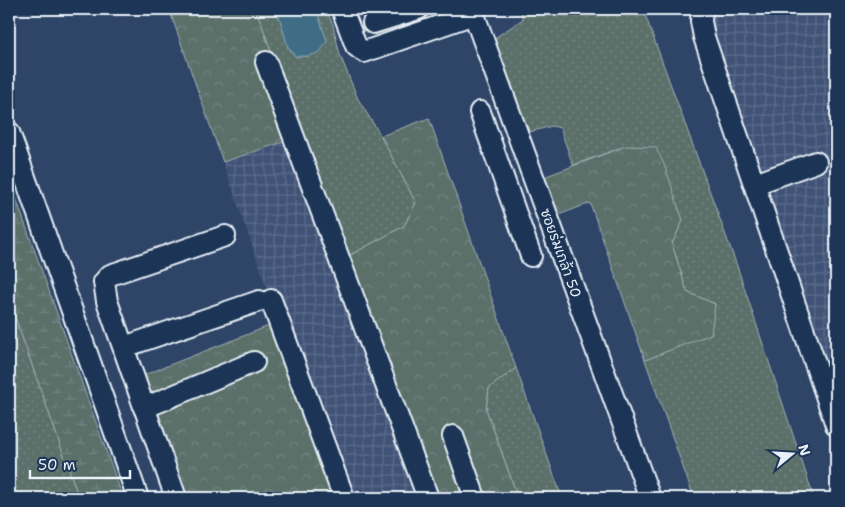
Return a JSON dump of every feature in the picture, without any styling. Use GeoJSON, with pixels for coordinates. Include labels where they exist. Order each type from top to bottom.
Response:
{"type":"FeatureCollection","features":[{"type":"Feature","properties":{"kind":"street"},"geometry":{"type":"LineString","coordinates":[[342,9],[356,46],[364,52],[473,11]]}},
{"type":"Feature","properties":{"kind":"street"},"geometry":{"type":"LineString","coordinates":[[373,23],[418,9]]}},
{"type":"Feature","properties":{"kind":"street"},"geometry":{"type":"LineString","coordinates":[[702,9],[701,21],[704,37],[836,426]]}},
{"type":"Feature","properties":{"kind":"street","name":"ซอยร่มเกล้า 50"},"geometry":{"type":"LineString","coordinates":[[473,11],[650,498]]}},
{"type":"Feature","properties":{"kind":"street"},"geometry":{"type":"LineString","coordinates":[[266,62],[428,498]]}},
{"type":"Feature","properties":{"kind":"street"},"geometry":{"type":"LineString","coordinates":[[480,112],[531,256]]}},
{"type":"Feature","properties":{"kind":"street"},"geometry":{"type":"LineString","coordinates":[[9,132],[138,498]]}},
{"type":"Feature","properties":{"kind":"street"},"geometry":{"type":"LineString","coordinates":[[755,184],[816,162]]}},
{"type":"Feature","properties":{"kind":"street"},"geometry":{"type":"LineString","coordinates":[[512,200],[538,191]]}},
{"type":"Feature","properties":{"kind":"street"},"geometry":{"type":"LineString","coordinates":[[176,498],[104,290],[104,282],[110,275],[225,236]]}},
{"type":"Feature","properties":{"kind":"street"},"geometry":{"type":"LineString","coordinates":[[124,347],[265,300],[344,498]]}},
{"type":"Feature","properties":{"kind":"street"},"geometry":{"type":"LineString","coordinates":[[144,408],[254,362]]}},
{"type":"Feature","properties":{"kind":"street"},"geometry":{"type":"LineString","coordinates":[[453,436],[475,498]]}},
{"type":"Feature","properties":{"kind":"shaded area"},"geometry":{"type":"Polygon","coordinates":[[[277,9],[316,9],[327,41],[320,52],[309,56],[295,56],[288,47],[277,9]]]}},
{"type":"Feature","properties":{"kind":"shaded area"},"geometry":{"type":"Polygon","coordinates":[[[686,9],[836,9],[836,437],[686,9]]]}},
{"type":"Feature","properties":{"kind":"shaded area"},"geometry":{"type":"Polygon","coordinates":[[[301,136],[429,498],[347,498],[279,322],[223,162],[301,136]]]}},
{"type":"Feature","properties":{"kind":"green space"},"geometry":{"type":"Polygon","coordinates":[[[169,9],[256,9],[301,136],[223,162],[169,9]]]}},
{"type":"Feature","properties":{"kind":"green space"},"geometry":{"type":"Polygon","coordinates":[[[256,9],[277,9],[288,47],[295,56],[309,56],[327,41],[316,9],[326,9],[333,25],[340,55],[358,99],[381,136],[416,203],[404,226],[345,258],[256,9]]]}},
{"type":"Feature","properties":{"kind":"green space"},"geometry":{"type":"Polygon","coordinates":[[[520,9],[643,9],[737,266],[814,498],[694,498],[645,360],[710,334],[715,304],[687,292],[672,244],[683,220],[676,204],[626,146],[573,165],[560,128],[552,126],[526,133],[493,39],[523,19],[520,9]]]}},
{"type":"Feature","properties":{"kind":"green space"},"geometry":{"type":"Polygon","coordinates":[[[429,118],[516,368],[489,388],[486,409],[518,498],[429,498],[345,258],[404,226],[416,203],[381,136],[429,118]]]}},
{"type":"Feature","properties":{"kind":"green space"},"geometry":{"type":"Polygon","coordinates":[[[626,146],[655,147],[660,155],[683,220],[672,244],[687,292],[715,304],[711,334],[645,360],[590,203],[556,216],[544,177],[626,146]]]}},
{"type":"Feature","properties":{"kind":"green space"},"geometry":{"type":"Polygon","coordinates":[[[9,179],[123,498],[79,498],[9,300],[9,179]]]}},
{"type":"Feature","properties":{"kind":"green space"},"geometry":{"type":"Polygon","coordinates":[[[9,300],[79,498],[9,498],[9,300]]]}},
{"type":"Feature","properties":{"kind":"green space"},"geometry":{"type":"Polygon","coordinates":[[[279,322],[347,498],[186,498],[144,375],[279,322]]]}},
{"type":"Feature","properties":{"kind":"green space"},"geometry":{"type":"Polygon","coordinates":[[[516,368],[562,498],[518,498],[486,409],[489,388],[516,368]]]}}]}
